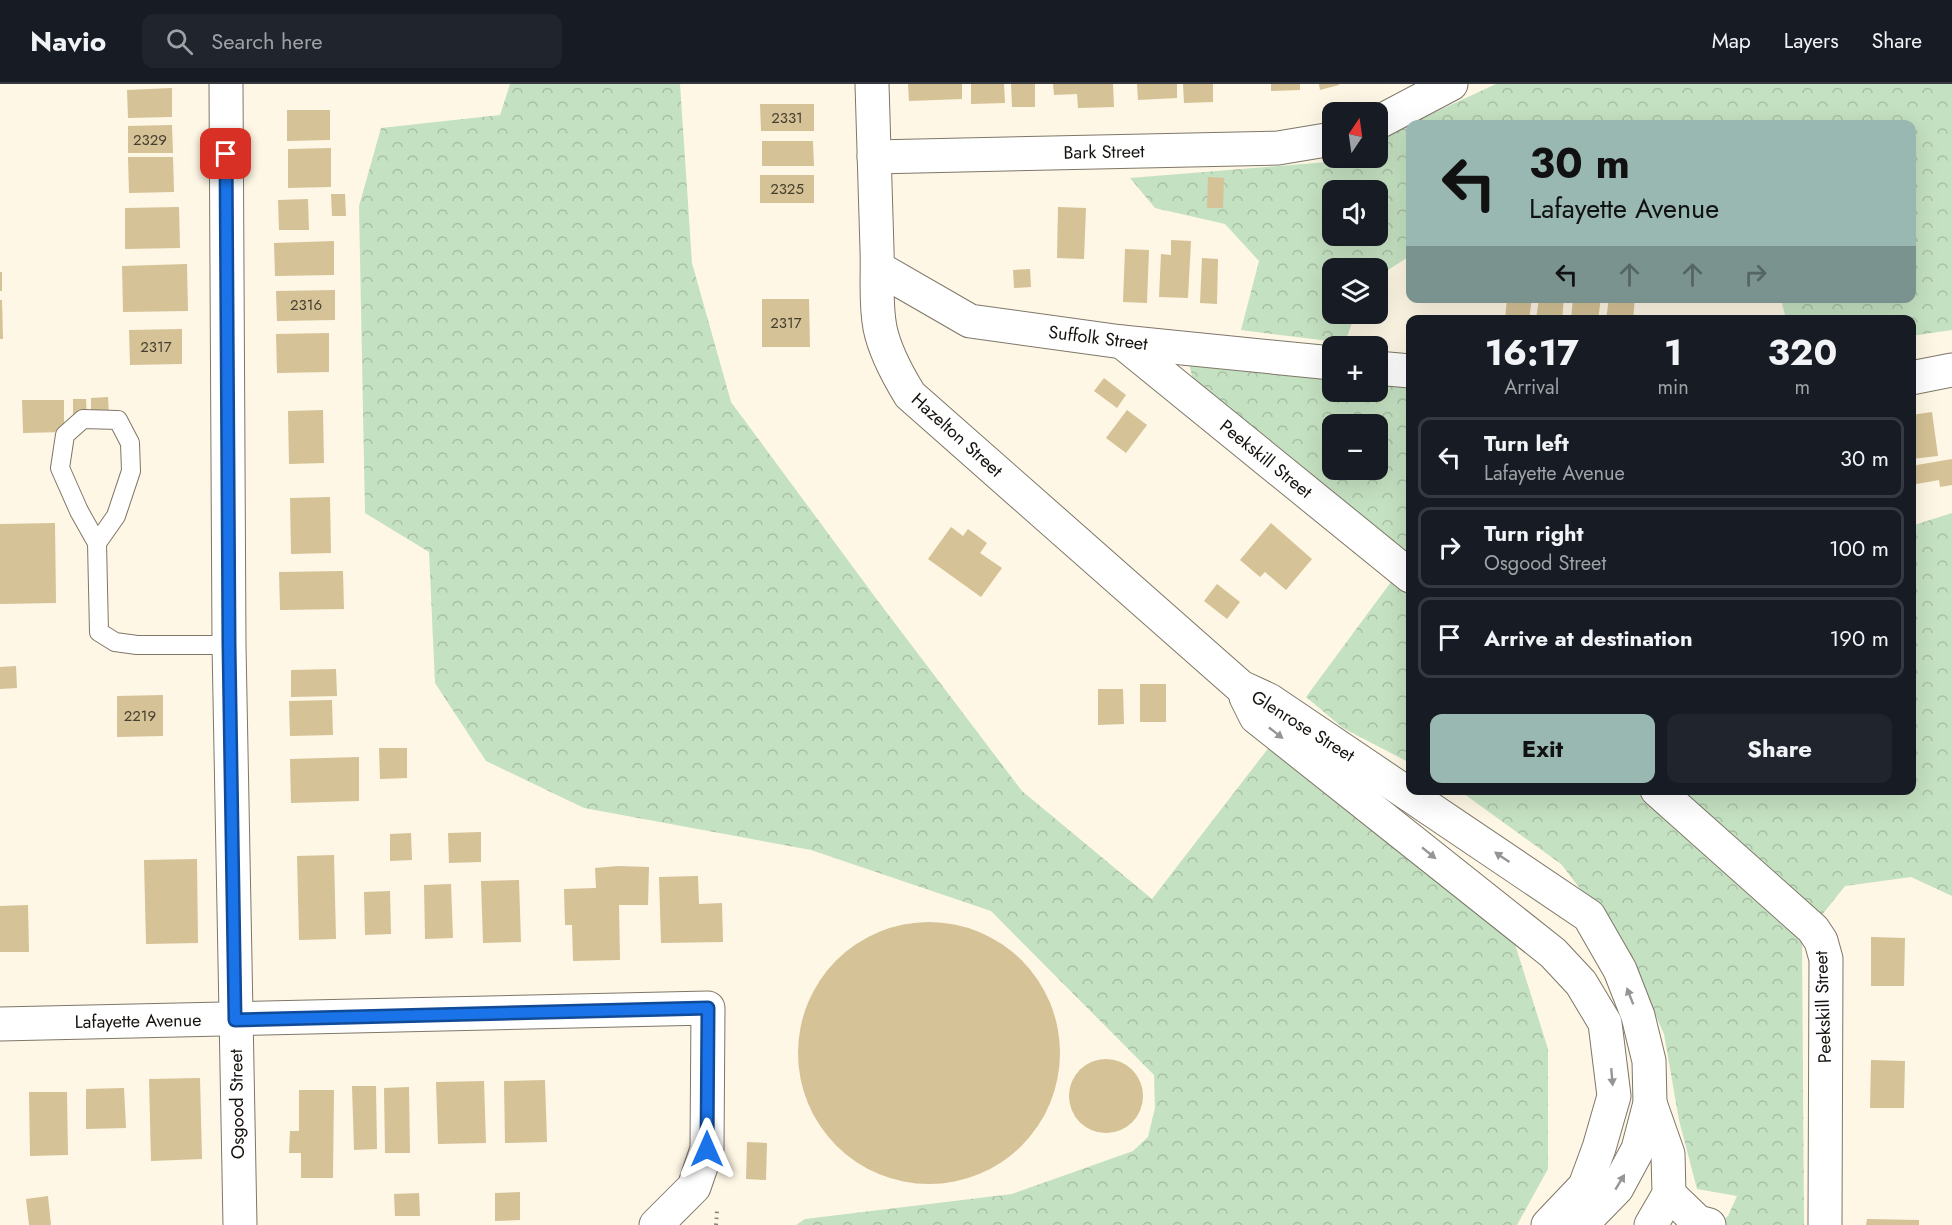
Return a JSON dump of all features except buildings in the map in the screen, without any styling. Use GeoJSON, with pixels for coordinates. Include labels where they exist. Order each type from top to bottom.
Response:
{"type":"FeatureCollection","features":[{"type":"Feature","properties":{"kind":"street","name":"Osgood Street"},"geometry":{"type":"LineString","coordinates":[[226,84],[229,645],[240,1225]]}},
{"type":"Feature","properties":{"kind":"street","name":"Hazelton Street"},"geometry":{"type":"LineString","coordinates":[[872,84],[878,268],[877,306],[888,353],[910,395],[1241,687]]}},
{"type":"Feature","properties":{"kind":"street"},"geometry":{"type":"LineString","coordinates":[[1388,117],[1452,84]]}},
{"type":"Feature","properties":{"kind":"street","name":"Bark Street"},"geometry":{"type":"LineString","coordinates":[[874,157],[1278,148],[1322,141]]}},
{"type":"Feature","properties":{"kind":"street","name":"Suffolk Street"},"geometry":{"type":"LineString","coordinates":[[878,268],[970,321],[1122,342],[1322,362]]}},
{"type":"Feature","properties":{"kind":"street","name":"Peekskill Street"},"geometry":{"type":"LineString","coordinates":[[1122,342],[1406,573]]}},
{"type":"Feature","properties":{"kind":"street"},"geometry":{"type":"LineString","coordinates":[[1388,369],[1406,371]]}},
{"type":"Feature","properties":{"kind":"street"},"geometry":{"type":"LineString","coordinates":[[1916,377],[1952,370]]}},
{"type":"Feature","properties":{"kind":"street","name":"Glenrose Street"},"geometry":{"type":"LineString","coordinates":[[1241,687],[1269,700],[1406,792]]}},
{"type":"Feature","properties":{"kind":"street","name":"Glenrose Street"},"geometry":{"type":"LineString","coordinates":[[1241,687],[1256,717],[1553,953],[1581,983],[1605,1023],[1614,1096],[1585,1186],[1548,1225]]}},
{"type":"Feature","properties":{"kind":"street","name":"Glenrose Street"},"geometry":{"type":"LineString","coordinates":[[1410,795],[1589,916],[1620,970],[1638,1016],[1649,1060],[1650,1103],[1638,1149],[1617,1188],[1581,1225]]}},
{"type":"Feature","properties":{"kind":"street","name":"Peekskill Street"},"geometry":{"type":"LineString","coordinates":[[1663,795],[1813,928],[1821,941],[1826,959],[1825,1225]]}},
{"type":"Feature","properties":{"kind":"street","name":"Lafayette Avenue"},"geometry":{"type":"LineString","coordinates":[[0,1024],[708,1008],[707,1149],[694,1187],[656,1225]]}},
{"type":"Feature","properties":{"kind":"street"},"geometry":{"type":"LineString","coordinates":[[1650,1103],[1668,1154],[1669,1194],[1651,1225]]}},
{"type":"Feature","properties":{"kind":"street"},"geometry":{"type":"LineString","coordinates":[[1669,1194],[1698,1222],[1709,1225]]}},
{"type":"Feature","properties":{"kind":"lane"},"geometry":{"type":"LineString","coordinates":[[97,543],[116,516],[131,471],[130,443],[117,420],[83,419],[65,435],[60,468],[79,512],[97,543],[99,632],[115,642],[137,645],[229,645]]}},
{"type":"Feature","properties":{"kind":"path"},"geometry":{"type":"LineString","coordinates":[[716,1225],[718,1202]]}},
{"type":"Feature","properties":{"kind":"green space"},"geometry":{"type":"Polygon","coordinates":[[[510,84],[680,84],[692,263],[731,402],[1022,791],[1152,899],[1270,746],[1514,941],[1548,1049],[1548,1169],[1517,1225],[796,1225],[805,1219],[1012,1194],[1133,1151],[1148,1137],[1155,1108],[1154,1075],[991,911],[811,850],[584,808],[486,761],[435,683],[429,552],[365,513],[359,206],[381,128],[500,115],[510,84]]]}},
{"type":"Feature","properties":{"kind":"green space"},"geometry":{"type":"Polygon","coordinates":[[[1496,84],[1952,84],[1952,330],[1916,335],[1916,315],[1785,315],[1782,303],[1916,303],[1916,120],[1418,120],[1496,84]]]}},
{"type":"Feature","properties":{"kind":"green space"},"geometry":{"type":"Polygon","coordinates":[[[1406,126],[1406,259],[1388,270],[1388,258],[1322,258],[1322,324],[1352,324],[1347,336],[1322,336],[1322,340],[1241,330],[1259,261],[1225,224],[1155,208],[1130,178],[1322,162],[1322,168],[1388,168],[1388,134],[1406,126]]]}},
{"type":"Feature","properties":{"kind":"green space"},"geometry":{"type":"Polygon","coordinates":[[[1187,356],[1322,370],[1322,402],[1388,402],[1388,377],[1406,379],[1406,761],[1343,728],[1306,697],[1402,567],[1287,468],[1286,454],[1253,427],[1239,425],[1195,388],[1187,356]]]}},
{"type":"Feature","properties":{"kind":"green space"},"geometry":{"type":"Polygon","coordinates":[[[1952,513],[1952,896],[1911,877],[1845,886],[1802,940],[1804,1225],[1717,1225],[1728,1216],[1737,1196],[1697,1189],[1679,1120],[1664,1034],[1625,947],[1561,864],[1466,795],[1916,795],[1916,524],[1952,513]]]}},
{"type":"Feature","properties":{"kind":"route"},"geometry":{"type":"LineString","coordinates":[[226,154],[229,645],[235,1020],[708,1008],[707,1149]]}}]}
